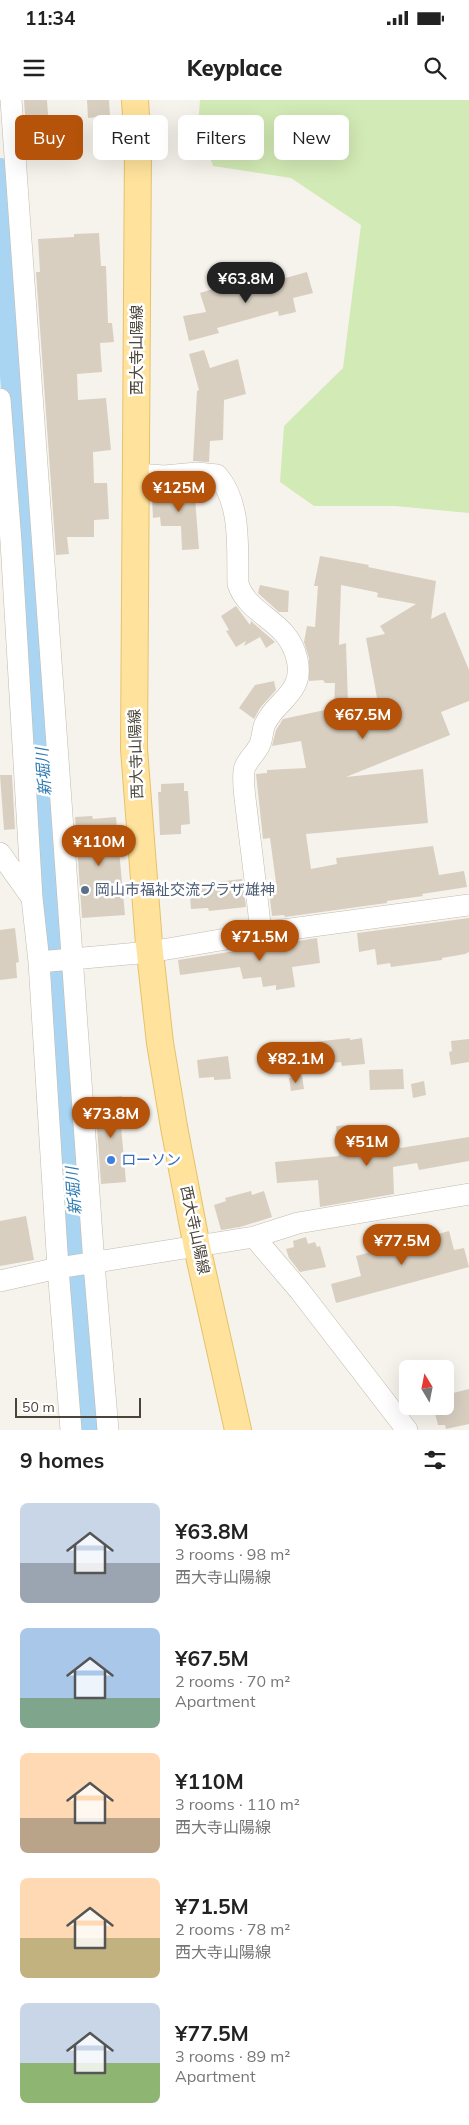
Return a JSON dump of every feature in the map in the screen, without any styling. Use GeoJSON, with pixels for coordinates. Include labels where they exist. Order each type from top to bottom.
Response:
{"type":"FeatureCollection","features":[{"type":"Feature","properties":{"kind":"main road","name":"西大寺山陽線"},"geometry":{"type":"LineString","coordinates":[[135,100],[138,148],[134,749],[150,952],[160,1043],[197,1247],[238,1430]]}},
{"type":"Feature","properties":{"kind":"street"},"geometry":{"type":"LineString","coordinates":[[11,100],[10,229],[27,540],[32,898],[42,962],[71,1430]]}},
{"type":"Feature","properties":{"kind":"street"},"geometry":{"type":"LineString","coordinates":[[0,399],[27,540],[70,961],[92,1264],[108,1430]]}},
{"type":"Feature","properties":{"kind":"street"},"geometry":{"type":"LineString","coordinates":[[136,474],[164,476],[197,473],[217,475],[226,485],[233,505],[238,584],[242,596],[277,624],[292,644],[297,659],[298,673],[294,687],[264,724],[260,744],[244,771],[261,933]]}},
{"type":"Feature","properties":{"kind":"street"},"geometry":{"type":"LineString","coordinates":[[0,853],[32,898]]}},
{"type":"Feature","properties":{"kind":"street"},"geometry":{"type":"LineString","coordinates":[[42,962],[70,961],[150,952],[261,933],[469,905]]}},
{"type":"Feature","properties":{"kind":"street"},"geometry":{"type":"LineString","coordinates":[[0,1282],[62,1267],[92,1264],[254,1237],[298,1223],[469,1194]]}},
{"type":"Feature","properties":{"kind":"street"},"geometry":{"type":"LineString","coordinates":[[254,1237],[300,1291],[408,1430]]}},
{"type":"Feature","properties":{"kind":"green space"},"geometry":{"type":"Polygon","coordinates":[[[200,100],[469,100],[469,513],[395,506],[314,506],[280,482],[284,426],[343,368],[361,225],[291,178],[213,166],[211,160],[264,160],[264,115],[199,115],[200,100]]]}},
{"type":"Feature","properties":{"kind":"building"},"geometry":{"type":"Polygon","coordinates":[[[24,100],[47,100],[48,115],[25,115],[24,100]]]}},
{"type":"Feature","properties":{"kind":"building"},"geometry":{"type":"Polygon","coordinates":[[[87,100],[109,100],[110,115],[93,115],[93,118],[88,118],[87,100]]]}},
{"type":"Feature","properties":{"kind":"building"},"geometry":{"type":"Polygon","coordinates":[[[99,233],[101,266],[106,266],[108,323],[112,323],[114,342],[100,343],[102,372],[77,374],[78,400],[106,398],[111,450],[93,452],[94,483],[107,483],[109,519],[94,520],[94,537],[67,537],[69,554],[56,555],[36,272],[40,272],[38,239],[74,237],[74,234],[99,233]]]}},
{"type":"Feature","properties":{"kind":"building"},"geometry":{"type":"Polygon","coordinates":[[[307,272],[313,293],[293,298],[296,312],[279,316],[278,311],[217,328],[219,333],[189,341],[183,316],[206,312],[200,293],[233,283],[235,289],[270,279],[271,282],[307,272]]]}},
{"type":"Feature","properties":{"kind":"building"},"geometry":{"type":"Polygon","coordinates":[[[204,350],[210,368],[238,359],[246,394],[224,400],[223,440],[210,441],[209,462],[193,461],[197,391],[199,390],[189,354],[204,350]]]}},
{"type":"Feature","properties":{"kind":"building"},"geometry":{"type":"Polygon","coordinates":[[[194,486],[199,549],[182,550],[181,526],[161,526],[160,517],[153,518],[152,497],[154,492],[173,491],[173,488],[194,486]]]}},
{"type":"Feature","properties":{"kind":"building"},"geometry":{"type":"Polygon","coordinates":[[[320,556],[369,565],[368,567],[436,581],[431,619],[445,612],[469,670],[469,701],[441,712],[450,735],[346,777],[423,769],[428,823],[306,834],[311,869],[337,864],[336,858],[433,846],[439,875],[464,871],[467,887],[387,901],[387,903],[285,917],[284,915],[272,916],[269,891],[277,890],[270,838],[263,839],[256,774],[267,773],[267,770],[306,768],[301,741],[272,746],[276,730],[283,719],[334,708],[335,683],[325,683],[323,680],[309,681],[309,658],[304,642],[307,626],[315,627],[318,586],[314,586],[320,556]],[[341,585],[339,645],[346,643],[348,704],[377,698],[366,638],[385,634],[380,626],[416,604],[377,597],[378,593],[341,585]]]}},
{"type":"Feature","properties":{"kind":"building"},"geometry":{"type":"Polygon","coordinates":[[[260,585],[289,591],[288,612],[279,612],[260,595],[258,593],[260,585]]]}},
{"type":"Feature","properties":{"kind":"building"},"geometry":{"type":"Polygon","coordinates":[[[236,606],[250,625],[251,621],[275,642],[266,648],[260,637],[244,646],[246,641],[236,647],[226,631],[229,630],[221,616],[236,606]]]}},
{"type":"Feature","properties":{"kind":"building"},"geometry":{"type":"Polygon","coordinates":[[[274,681],[276,690],[260,708],[254,719],[239,708],[255,685],[274,681]]]}},
{"type":"Feature","properties":{"kind":"building"},"geometry":{"type":"Polygon","coordinates":[[[0,775],[12,775],[15,829],[4,830],[0,775]]]}},
{"type":"Feature","properties":{"kind":"building"},"geometry":{"type":"Polygon","coordinates":[[[184,783],[184,791],[188,791],[190,824],[181,825],[181,834],[160,835],[158,792],[161,792],[161,784],[184,783]]]}},
{"type":"Feature","properties":{"kind":"building"},"geometry":{"type":"Polygon","coordinates":[[[92,816],[93,819],[116,817],[125,915],[82,918],[75,817],[92,816]]]}},
{"type":"Feature","properties":{"kind":"building"},"geometry":{"type":"Polygon","coordinates":[[[242,879],[246,907],[209,911],[208,908],[191,909],[189,885],[242,879]]]}},
{"type":"Feature","properties":{"kind":"building"},"geometry":{"type":"Polygon","coordinates":[[[469,918],[469,952],[465,954],[442,958],[442,960],[391,967],[390,963],[377,965],[375,949],[359,952],[357,933],[469,918]]]}},
{"type":"Feature","properties":{"kind":"building"},"geometry":{"type":"Polygon","coordinates":[[[15,928],[19,962],[16,963],[17,978],[0,980],[0,930],[15,928]]]}},
{"type":"Feature","properties":{"kind":"building"},"geometry":{"type":"Polygon","coordinates":[[[317,938],[320,963],[292,967],[295,987],[276,990],[276,985],[263,987],[261,977],[243,979],[240,967],[180,975],[178,960],[317,938]]]}},
{"type":"Feature","properties":{"kind":"building"},"geometry":{"type":"Polygon","coordinates":[[[350,1038],[350,1040],[362,1038],[365,1064],[342,1066],[341,1062],[306,1066],[304,1043],[350,1038]]]}},
{"type":"Feature","properties":{"kind":"building"},"geometry":{"type":"Polygon","coordinates":[[[469,1039],[469,1062],[451,1065],[449,1052],[452,1051],[451,1041],[469,1039]]]}},
{"type":"Feature","properties":{"kind":"building"},"geometry":{"type":"Polygon","coordinates":[[[228,1056],[231,1079],[214,1080],[214,1077],[199,1078],[197,1060],[228,1056]]]}},
{"type":"Feature","properties":{"kind":"building"},"geometry":{"type":"Polygon","coordinates":[[[403,1069],[404,1089],[370,1090],[369,1070],[403,1069]]]}},
{"type":"Feature","properties":{"kind":"building"},"geometry":{"type":"Polygon","coordinates":[[[302,1076],[304,1089],[291,1091],[289,1078],[302,1076]]]}},
{"type":"Feature","properties":{"kind":"building"},"geometry":{"type":"Polygon","coordinates":[[[424,1081],[426,1095],[413,1098],[411,1084],[424,1081]]]}},
{"type":"Feature","properties":{"kind":"building"},"geometry":{"type":"Polygon","coordinates":[[[122,1096],[124,1126],[121,1126],[126,1182],[101,1184],[95,1098],[122,1096]]]}},
{"type":"Feature","properties":{"kind":"building"},"geometry":{"type":"Polygon","coordinates":[[[350,1125],[352,1149],[399,1144],[400,1148],[469,1137],[469,1161],[419,1170],[417,1163],[393,1167],[394,1194],[320,1207],[318,1180],[277,1183],[275,1162],[339,1156],[336,1126],[350,1125]]]}},
{"type":"Feature","properties":{"kind":"building"},"geometry":{"type":"Polygon","coordinates":[[[251,1191],[252,1195],[264,1191],[272,1217],[240,1227],[221,1230],[214,1205],[226,1201],[225,1198],[251,1191]]]}},
{"type":"Feature","properties":{"kind":"building"},"geometry":{"type":"Polygon","coordinates":[[[26,1216],[34,1260],[0,1266],[0,1221],[26,1216]]]}},
{"type":"Feature","properties":{"kind":"building"},"geometry":{"type":"Polygon","coordinates":[[[449,1231],[454,1250],[464,1248],[469,1267],[336,1303],[331,1284],[361,1276],[356,1256],[397,1245],[395,1241],[418,1234],[420,1239],[449,1231]]]}},
{"type":"Feature","properties":{"kind":"building"},"geometry":{"type":"Polygon","coordinates":[[[306,1237],[308,1244],[315,1242],[317,1247],[320,1246],[326,1267],[300,1272],[289,1258],[286,1249],[294,1247],[293,1241],[306,1237]]]}},
{"type":"Feature","properties":{"kind":"building"},"geometry":{"type":"Polygon","coordinates":[[[469,1389],[469,1424],[446,1429],[445,1425],[438,1425],[435,1415],[454,1415],[454,1393],[469,1389]]]}},
{"type":"Feature","properties":{"kind":"waterway","name":"新堀川"},"geometry":{"type":"LineString","coordinates":[[0,173],[91,1430]]}},
{"type":"Feature","properties":{"kind":"place","name":"岡山市福祉交流プラザ雄神"},"geometry":{"type":"Point","coordinates":[85,890]}},
{"type":"Feature","properties":{"kind":"place","name":"ローソン"},"geometry":{"type":"Point","coordinates":[111,1160]}}]}
